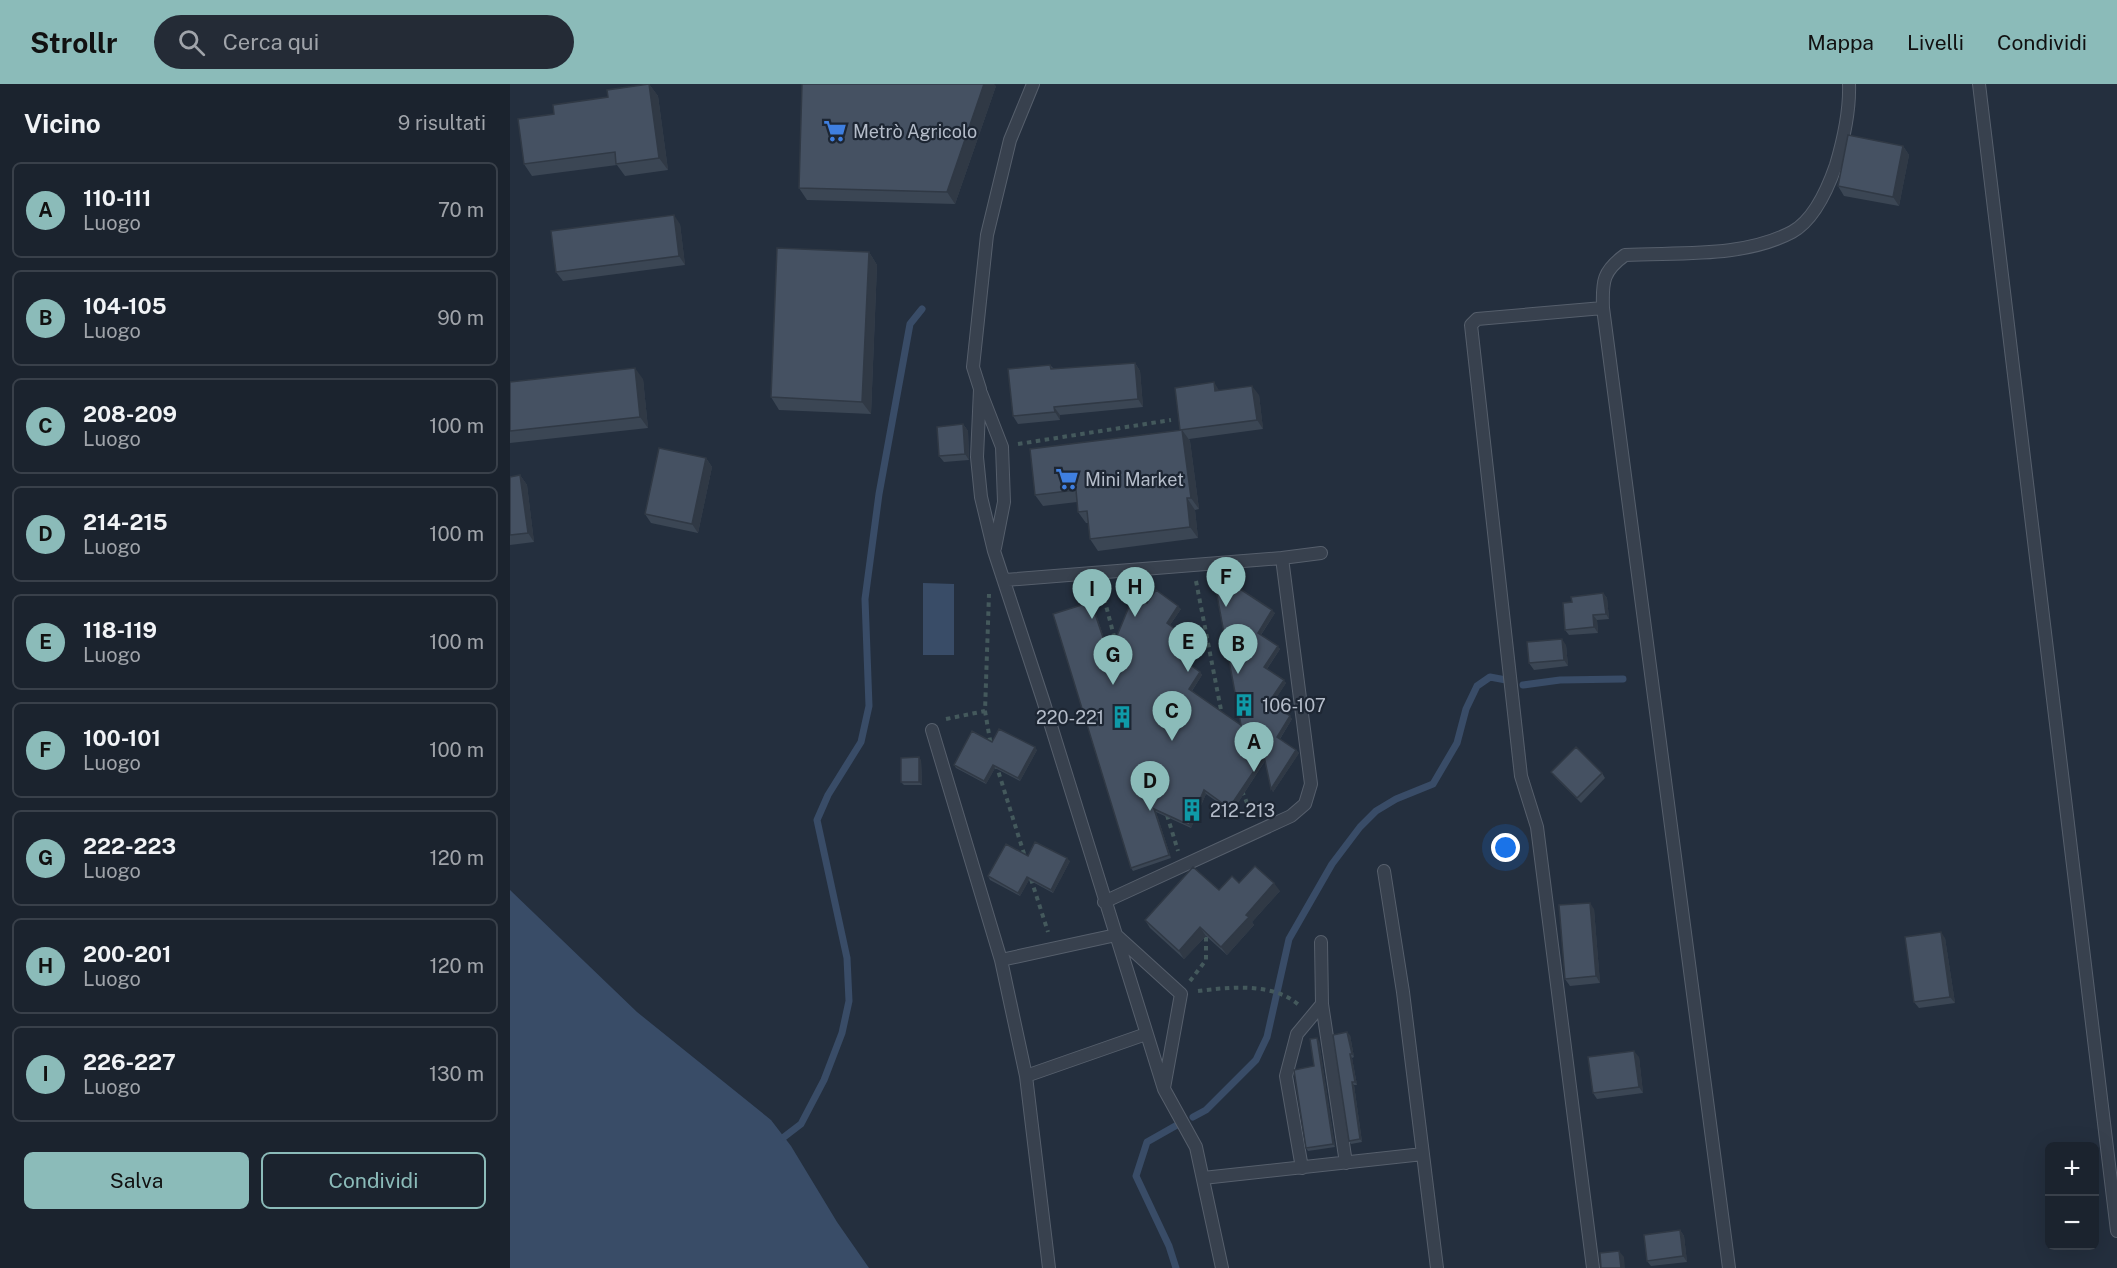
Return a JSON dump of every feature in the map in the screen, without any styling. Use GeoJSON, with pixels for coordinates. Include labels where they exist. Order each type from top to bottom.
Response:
{"type":"FeatureCollection","features":[{"type":"Feature","properties":{"kind":"lane"},"geometry":{"type":"LineString","coordinates":[[994,551],[1004,502],[1002,447],[973,367],[987,235],[1010,140],[1033,84]]}},
{"type":"Feature","properties":{"kind":"lane"},"geometry":{"type":"LineString","coordinates":[[1729,1268],[1602,290],[1609,267],[1625,255],[1745,248],[1793,232],[1814,211],[1830,181],[1844,138],[1849,84]]}},
{"type":"Feature","properties":{"kind":"lane"},"geometry":{"type":"LineString","coordinates":[[1979,84],[2117,1231]]}},
{"type":"Feature","properties":{"kind":"lane"},"geometry":{"type":"LineString","coordinates":[[1593,1268],[1538,827],[1521,776],[1471,325],[1477,319],[1603,308]]}},
{"type":"Feature","properties":{"kind":"lane"},"geometry":{"type":"LineString","coordinates":[[980,389],[977,457],[981,497],[994,551],[1164,1089],[1196,1147],[1222,1268]]}},
{"type":"Feature","properties":{"kind":"lane"},"geometry":{"type":"LineString","coordinates":[[1005,580],[1322,553]]}},
{"type":"Feature","properties":{"kind":"lane"},"geometry":{"type":"LineString","coordinates":[[1104,902],[1291,816],[1305,804],[1311,784],[1282,558]]}},
{"type":"Feature","properties":{"kind":"lane"},"geometry":{"type":"LineString","coordinates":[[932,730],[1001,960],[1026,1076],[1048,1268]]}},
{"type":"Feature","properties":{"kind":"lane"},"geometry":{"type":"LineString","coordinates":[[1384,871],[1403,992],[1437,1268]]}},
{"type":"Feature","properties":{"kind":"lane"},"geometry":{"type":"LineString","coordinates":[[1001,960],[1052,947],[1090,942],[1116,935]]}},
{"type":"Feature","properties":{"kind":"lane"},"geometry":{"type":"LineString","coordinates":[[1116,935],[1181,994],[1164,1089]]}},
{"type":"Feature","properties":{"kind":"lane"},"geometry":{"type":"LineString","coordinates":[[1321,942],[1322,1004],[1346,1163]]}},
{"type":"Feature","properties":{"kind":"lane"},"geometry":{"type":"LineString","coordinates":[[1302,1168],[1286,1076],[1297,1034],[1322,1004]]}},
{"type":"Feature","properties":{"kind":"lane"},"geometry":{"type":"LineString","coordinates":[[1026,1076],[1146,1034]]}},
{"type":"Feature","properties":{"kind":"lane"},"geometry":{"type":"LineString","coordinates":[[1203,1178],[1423,1154]]}},
{"type":"Feature","properties":{"kind":"path"},"geometry":{"type":"LineString","coordinates":[[1002,447],[1171,420]]}},
{"type":"Feature","properties":{"kind":"path"},"geometry":{"type":"LineString","coordinates":[[1193,565],[1223,722]]}},
{"type":"Feature","properties":{"kind":"path"},"geometry":{"type":"LineString","coordinates":[[1098,573],[1119,653]]}},
{"type":"Feature","properties":{"kind":"path"},"geometry":{"type":"LineString","coordinates":[[989,591],[985,711],[991,747]]}},
{"type":"Feature","properties":{"kind":"path"},"geometry":{"type":"LineString","coordinates":[[932,730],[945,719],[985,711]]}},
{"type":"Feature","properties":{"kind":"path"},"geometry":{"type":"LineString","coordinates":[[994,758],[1025,858]]}},
{"type":"Feature","properties":{"kind":"path"},"geometry":{"type":"LineString","coordinates":[[1239,784],[1259,830]]}},
{"type":"Feature","properties":{"kind":"path"},"geometry":{"type":"LineString","coordinates":[[1166,810],[1182,866]]}},
{"type":"Feature","properties":{"kind":"path"},"geometry":{"type":"LineString","coordinates":[[1028,869],[1052,947]]}},
{"type":"Feature","properties":{"kind":"path"},"geometry":{"type":"LineString","coordinates":[[1181,994],[1206,960],[1206,936]]}},
{"type":"Feature","properties":{"kind":"path"},"geometry":{"type":"LineString","coordinates":[[1181,994],[1235,986],[1264,990],[1295,1001]]}},
{"type":"Feature","properties":{"kind":"water"},"geometry":{"type":"Polygon","coordinates":[[[923,583],[954,584],[954,655],[923,655],[923,583]]]}},
{"type":"Feature","properties":{"kind":"water"},"geometry":{"type":"Polygon","coordinates":[[[510,890],[637,1012],[771,1120],[791,1146],[837,1222],[869,1268],[510,1268],[510,890]]]}},
{"type":"Feature","properties":{"kind":"building"},"geometry":{"type":"Polygon","coordinates":[[[649,84],[659,158],[616,164],[615,152],[524,164],[518,119],[554,114],[553,105],[608,97],[607,90],[649,84]]]}},
{"type":"Feature","properties":{"kind":"building"},"geometry":{"type":"Polygon","coordinates":[[[802,84],[984,84],[947,192],[799,188],[802,84]]]}},
{"type":"Feature","properties":{"kind":"building"},"geometry":{"type":"Polygon","coordinates":[[[1848,135],[1903,146],[1893,197],[1838,186],[1848,135]]]}},
{"type":"Feature","properties":{"kind":"building"},"geometry":{"type":"Polygon","coordinates":[[[674,215],[679,256],[556,272],[551,231],[674,215]]]}},
{"type":"Feature","properties":{"kind":"building"},"geometry":{"type":"Polygon","coordinates":[[[777,248],[869,252],[862,402],[771,397],[777,248]]]}},
{"type":"Feature","properties":{"kind":"building"},"geometry":{"type":"Polygon","coordinates":[[[1135,363],[1138,399],[1054,407],[1055,412],[1013,416],[1008,369],[1050,365],[1051,369],[1135,363]]]}},
{"type":"Feature","properties":{"kind":"building"},"geometry":{"type":"Polygon","coordinates":[[[635,368],[640,417],[510,431],[510,382],[635,368]]]}},
{"type":"Feature","properties":{"kind":"building"},"geometry":{"type":"Polygon","coordinates":[[[1214,382],[1215,391],[1252,386],[1257,420],[1180,430],[1175,388],[1214,382]]]}},
{"type":"Feature","properties":{"kind":"building"},"geometry":{"type":"Polygon","coordinates":[[[963,424],[965,454],[939,456],[937,427],[963,424]]]}},
{"type":"Feature","properties":{"kind":"building"},"geometry":{"type":"Polygon","coordinates":[[[1182,430],[1191,498],[1187,498],[1190,527],[1090,539],[1087,511],[1078,512],[1076,490],[1035,495],[1030,449],[1182,430]]]}},
{"type":"Feature","properties":{"kind":"building"},"geometry":{"type":"Polygon","coordinates":[[[659,448],[706,458],[692,524],[645,514],[659,448]]]}},
{"type":"Feature","properties":{"kind":"building"},"geometry":{"type":"Polygon","coordinates":[[[520,475],[528,533],[510,535],[510,477],[520,475]]]}},
{"type":"Feature","properties":{"kind":"building"},"geometry":{"type":"Polygon","coordinates":[[[1237,587],[1272,610],[1258,633],[1278,646],[1264,667],[1284,680],[1269,702],[1290,716],[1277,737],[1296,750],[1271,789],[1264,756],[1229,808],[1204,790],[1189,825],[1154,809],[1169,855],[1131,868],[1053,614],[1091,602],[1109,655],[1133,597],[1147,603],[1156,590],[1178,606],[1167,623],[1189,639],[1178,656],[1200,672],[1189,689],[1241,725],[1216,590],[1237,587]]]}},
{"type":"Feature","properties":{"kind":"building"},"geometry":{"type":"Polygon","coordinates":[[[1603,593],[1606,614],[1593,615],[1594,627],[1565,630],[1563,603],[1572,602],[1571,597],[1603,593]]]}},
{"type":"Feature","properties":{"kind":"building"},"geometry":{"type":"Polygon","coordinates":[[[1562,639],[1564,660],[1529,663],[1527,642],[1562,639]]]}},
{"type":"Feature","properties":{"kind":"building"},"geometry":{"type":"Polygon","coordinates":[[[999,729],[1035,747],[1018,778],[993,765],[984,781],[954,765],[972,731],[992,742],[999,729]]]}},
{"type":"Feature","properties":{"kind":"building"},"geometry":{"type":"Polygon","coordinates":[[[1576,747],[1602,773],[1577,798],[1551,772],[1576,747]]]}},
{"type":"Feature","properties":{"kind":"building"},"geometry":{"type":"Polygon","coordinates":[[[919,757],[919,782],[901,782],[901,758],[919,757]]]}},
{"type":"Feature","properties":{"kind":"building"},"geometry":{"type":"Polygon","coordinates":[[[1035,842],[1067,858],[1051,890],[1027,877],[1018,893],[988,876],[1006,844],[1028,856],[1035,842]]]}},
{"type":"Feature","properties":{"kind":"building"},"geometry":{"type":"Polygon","coordinates":[[[1255,866],[1274,883],[1246,915],[1249,917],[1221,947],[1200,927],[1179,951],[1145,920],[1193,867],[1219,890],[1232,876],[1239,883],[1255,866]]]}},
{"type":"Feature","properties":{"kind":"building"},"geometry":{"type":"Polygon","coordinates":[[[1590,903],[1596,976],[1565,979],[1559,905],[1590,903]]]}},
{"type":"Feature","properties":{"kind":"building"},"geometry":{"type":"Polygon","coordinates":[[[1941,932],[1950,997],[1914,1002],[1905,937],[1941,932]]]}},
{"type":"Feature","properties":{"kind":"building"},"geometry":{"type":"Polygon","coordinates":[[[1347,1032],[1352,1054],[1350,1054],[1355,1082],[1352,1082],[1360,1139],[1349,1141],[1333,1035],[1347,1032]]]}},
{"type":"Feature","properties":{"kind":"building"},"geometry":{"type":"Polygon","coordinates":[[[1317,1038],[1333,1144],[1306,1148],[1294,1070],[1314,1066],[1310,1039],[1317,1038]]]}},
{"type":"Feature","properties":{"kind":"building"},"geometry":{"type":"Polygon","coordinates":[[[1634,1051],[1639,1087],[1593,1093],[1588,1057],[1634,1051]]]}},
{"type":"Feature","properties":{"kind":"building"},"geometry":{"type":"Polygon","coordinates":[[[1680,1230],[1683,1256],[1647,1261],[1644,1235],[1680,1230]]]}},
{"type":"Feature","properties":{"kind":"building"},"geometry":{"type":"Polygon","coordinates":[[[1619,1251],[1621,1268],[1601,1268],[1600,1253],[1619,1251]]]}},
{"type":"Feature","properties":{"kind":"waterway"},"geometry":{"type":"LineString","coordinates":[[784,1137],[801,1124],[824,1080],[842,1033],[849,1001],[847,958],[817,820],[828,795],[861,742],[869,706],[865,599],[879,494],[910,324],[922,309]]}},
{"type":"Feature","properties":{"kind":"waterway"},"geometry":{"type":"LineString","coordinates":[[1193,1117],[1206,1110],[1256,1060],[1267,1037],[1289,939],[1332,864],[1360,827],[1376,811],[1396,799],[1433,784],[1457,743],[1466,709],[1477,686],[1490,677],[1506,680]]}},
{"type":"Feature","properties":{"kind":"waterway"},"geometry":{"type":"LineString","coordinates":[[1523,685],[1560,680],[1623,679]]}},
{"type":"Feature","properties":{"kind":"waterway"},"geometry":{"type":"LineString","coordinates":[[1176,1268],[1169,1246],[1136,1176],[1147,1142],[1177,1125]]}},
{"type":"Feature","properties":{"kind":"place","name":"Metrò Agricolo"},"geometry":{"type":"Point","coordinates":[835,131]}},
{"type":"Feature","properties":{"kind":"place","name":"Mini Market"},"geometry":{"type":"Point","coordinates":[1067,479]}},
{"type":"Feature","properties":{"kind":"place","name":"100-101"},"geometry":{"type":"Point","coordinates":[1226,607]}},
{"type":"Feature","properties":{"kind":"place","name":"200-201"},"geometry":{"type":"Point","coordinates":[1135,617]}},
{"type":"Feature","properties":{"kind":"place","name":"226-227"},"geometry":{"type":"Point","coordinates":[1092,619]}},
{"type":"Feature","properties":{"kind":"place","name":"118-119"},"geometry":{"type":"Point","coordinates":[1188,672]}},
{"type":"Feature","properties":{"kind":"place","name":"104-105"},"geometry":{"type":"Point","coordinates":[1238,674]}},
{"type":"Feature","properties":{"kind":"place","name":"222-223"},"geometry":{"type":"Point","coordinates":[1113,685]}},
{"type":"Feature","properties":{"kind":"place","name":"106-107"},"geometry":{"type":"Point","coordinates":[1244,705]}},
{"type":"Feature","properties":{"kind":"place","name":"220-221"},"geometry":{"type":"Point","coordinates":[1122,717]}},
{"type":"Feature","properties":{"kind":"place","name":"208-209"},"geometry":{"type":"Point","coordinates":[1172,741]}},
{"type":"Feature","properties":{"kind":"place","name":"110-111"},"geometry":{"type":"Point","coordinates":[1254,772]}},
{"type":"Feature","properties":{"kind":"place","name":"212-213"},"geometry":{"type":"Point","coordinates":[1192,810]}},
{"type":"Feature","properties":{"kind":"place","name":"214-215"},"geometry":{"type":"Point","coordinates":[1150,811]}}]}
